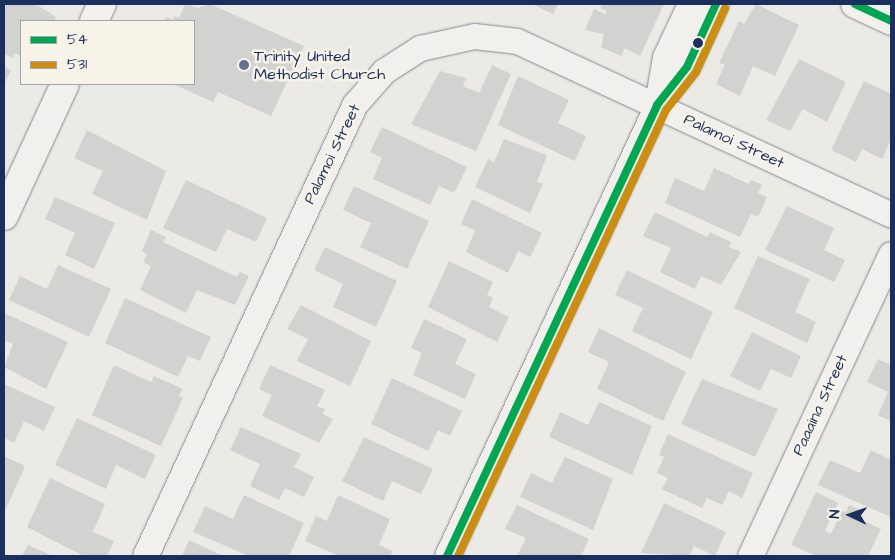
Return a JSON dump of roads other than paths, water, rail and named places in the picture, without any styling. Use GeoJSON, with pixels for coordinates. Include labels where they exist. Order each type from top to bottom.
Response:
{"type":"FeatureCollection","features":[{"type":"Feature","properties":{"kind":"main road"},"geometry":{"type":"LineString","coordinates":[[94,20],[102,4]]}},
{"type":"Feature","properties":{"kind":"main road"},"geometry":{"type":"LineString","coordinates":[[855,4],[891,21]]}},
{"type":"Feature","properties":{"kind":"main road"},"geometry":{"type":"LineString","coordinates":[[4,216],[65,85]]}},
{"type":"Feature","properties":{"kind":"street"},"geometry":{"type":"LineString","coordinates":[[657,105],[665,56],[690,4]]}},
{"type":"Feature","properties":{"kind":"street"},"geometry":{"type":"LineString","coordinates":[[447,556],[657,105],[687,67],[716,4]]}},
{"type":"Feature","properties":{"kind":"street","name":"Palamoi Street"},"geometry":{"type":"LineString","coordinates":[[145,556],[355,104],[384,71],[412,52],[446,40],[495,37],[540,50],[891,215]]}},
{"type":"Feature","properties":{"kind":"street","name":"Paaaina Street"},"geometry":{"type":"LineString","coordinates":[[750,556],[891,254]]}},
{"type":"Feature","properties":{"kind":"place","name":"Trinity United Methodist Church"},"geometry":{"type":"Point","coordinates":[244,65]}}]}
